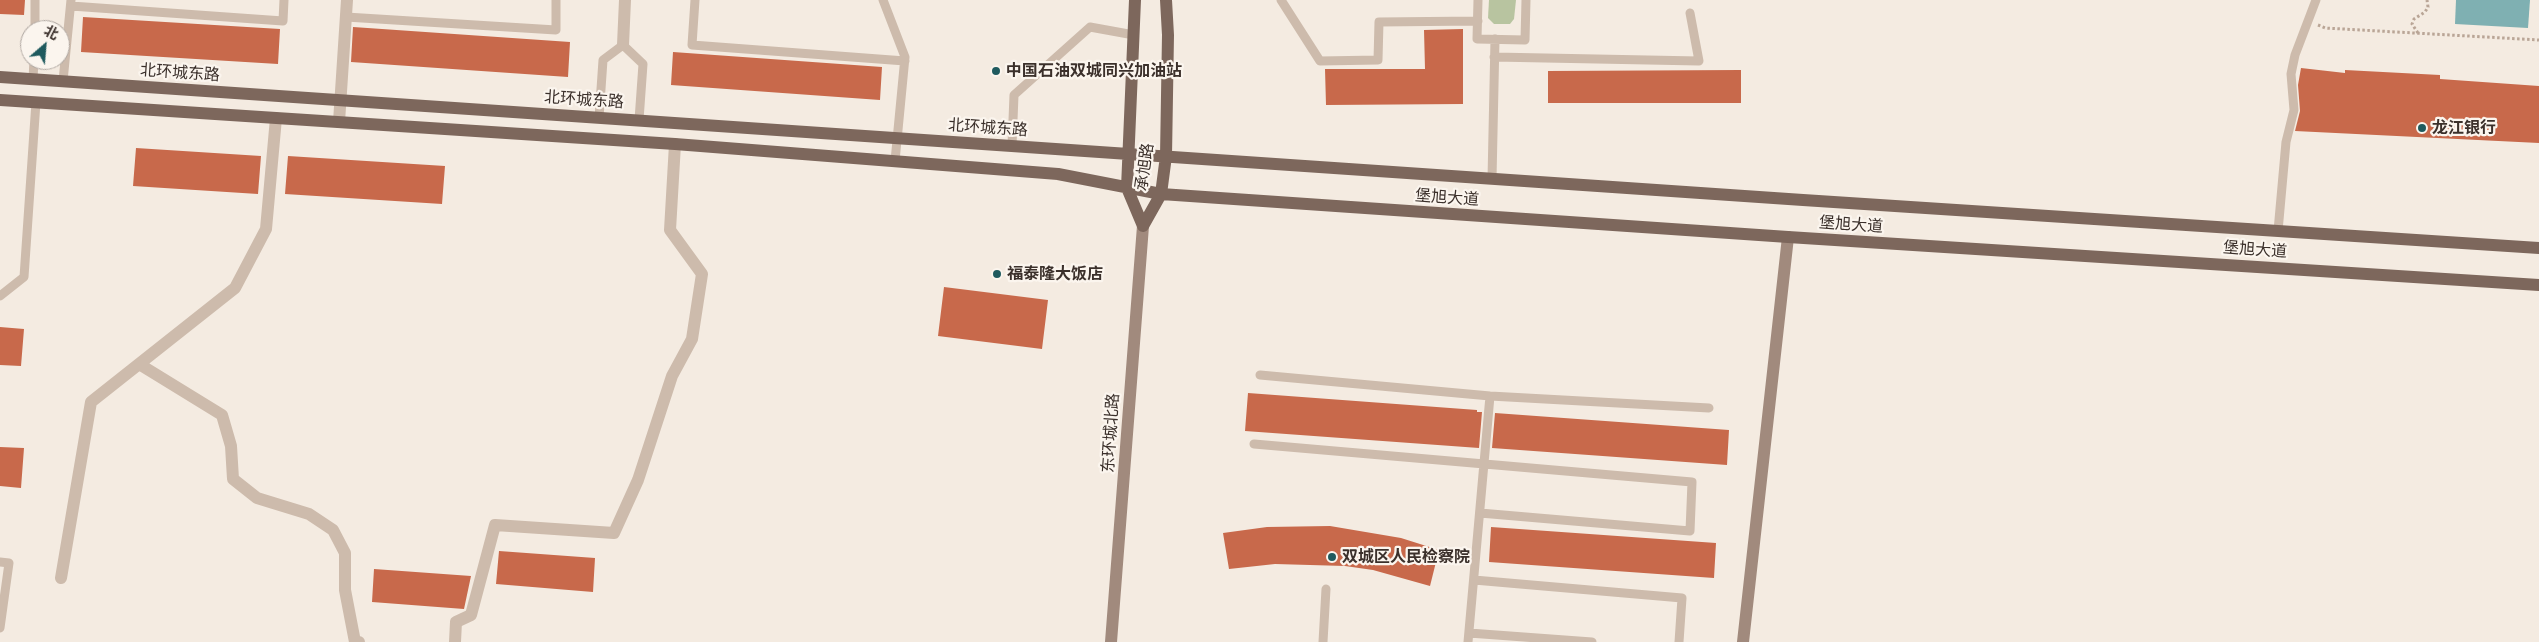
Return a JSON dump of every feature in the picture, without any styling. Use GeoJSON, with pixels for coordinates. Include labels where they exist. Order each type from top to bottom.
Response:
{"type":"FeatureCollection","features":[{"type":"Feature","properties":{"kind":"main road","name":"承旭路"},"geometry":{"type":"LineString","coordinates":[[1135,0],[1127,188],[1143,226]]}},
{"type":"Feature","properties":{"kind":"main road","name":"承旭路"},"geometry":{"type":"LineString","coordinates":[[1143,226],[1161,194],[1166,156],[1168,35],[1166,0]]}},
{"type":"Feature","properties":{"kind":"main road","name":"北环城东路"},"geometry":{"type":"LineString","coordinates":[[0,77],[1166,156]]}},
{"type":"Feature","properties":{"kind":"main road"},"geometry":{"type":"LineString","coordinates":[[0,100],[675,144],[1058,174],[1161,194]]}},
{"type":"Feature","properties":{"kind":"main road","name":"堡旭大道"},"geometry":{"type":"LineString","coordinates":[[1166,156],[2539,248]]}},
{"type":"Feature","properties":{"kind":"main road","name":"堡旭大道"},"geometry":{"type":"LineString","coordinates":[[1161,194],[1788,237],[2539,285]]}},
{"type":"Feature","properties":{"kind":"main road","name":"东环城北路"},"geometry":{"type":"LineString","coordinates":[[1111,642],[1143,226]]}},
{"type":"Feature","properties":{"kind":"main road"},"geometry":{"type":"LineString","coordinates":[[1742,642],[1788,237]]}},
{"type":"Feature","properties":{"kind":"street"},"geometry":{"type":"LineString","coordinates":[[339,122],[347,0]]}},
{"type":"Feature","properties":{"kind":"street"},"geometry":{"type":"LineString","coordinates":[[623,45],[625,0]]}},
{"type":"Feature","properties":{"kind":"street"},"geometry":{"type":"LineString","coordinates":[[61,578],[91,402],[235,288],[266,229],[276,118]]}},
{"type":"Feature","properties":{"kind":"street"},"geometry":{"type":"LineString","coordinates":[[455,642],[456,622],[471,615],[495,524],[614,533],[638,480],[672,376],[692,339],[702,274],[670,230],[675,144]]}},
{"type":"Feature","properties":{"kind":"street"},"geometry":{"type":"LineString","coordinates":[[139,364],[222,416],[231,446],[233,479],[257,498],[310,514],[332,530],[345,553],[346,590],[355,642],[359,642]]}},
{"type":"Feature","properties":{"kind":"lane"},"geometry":{"type":"LineString","coordinates":[[35,20],[36,0]]}},
{"type":"Feature","properties":{"kind":"lane"},"geometry":{"type":"LineString","coordinates":[[63,81],[71,3],[284,21],[284,0]]}},
{"type":"Feature","properties":{"kind":"lane"},"geometry":{"type":"LineString","coordinates":[[346,17],[556,30],[556,0]]}},
{"type":"Feature","properties":{"kind":"lane"},"geometry":{"type":"LineString","coordinates":[[695,0],[692,45],[905,61]]}},
{"type":"Feature","properties":{"kind":"lane"},"geometry":{"type":"LineString","coordinates":[[883,0],[902,45],[905,61],[895,161]]}},
{"type":"Feature","properties":{"kind":"lane"},"geometry":{"type":"LineString","coordinates":[[1281,0],[1320,61],[1378,60],[1379,22],[1478,21]]}},
{"type":"Feature","properties":{"kind":"lane"},"geometry":{"type":"LineString","coordinates":[[1478,0],[1478,39],[1525,40],[1526,0]]}},
{"type":"Feature","properties":{"kind":"lane"},"geometry":{"type":"LineString","coordinates":[[2278,230],[2286,142],[2294,110],[2291,74],[2295,55],[2316,0]]}},
{"type":"Feature","properties":{"kind":"lane"},"geometry":{"type":"LineString","coordinates":[[1494,57],[1699,61],[1690,13]]}},
{"type":"Feature","properties":{"kind":"lane"},"geometry":{"type":"LineString","coordinates":[[1012,146],[1014,95],[1090,27],[1134,34]]}},
{"type":"Feature","properties":{"kind":"lane"},"geometry":{"type":"LineString","coordinates":[[1492,179],[1495,39]]}},
{"type":"Feature","properties":{"kind":"lane"},"geometry":{"type":"LineString","coordinates":[[599,118],[603,60],[623,45],[643,64],[640,120]]}},
{"type":"Feature","properties":{"kind":"lane"},"geometry":{"type":"LineString","coordinates":[[33,80],[34,70]]}},
{"type":"Feature","properties":{"kind":"lane"},"geometry":{"type":"LineString","coordinates":[[0,296],[24,277],[36,102]]}},
{"type":"Feature","properties":{"kind":"lane"},"geometry":{"type":"LineString","coordinates":[[1260,375],[1490,396],[1710,408]]}},
{"type":"Feature","properties":{"kind":"lane"},"geometry":{"type":"LineString","coordinates":[[1490,396],[1469,638],[1592,642]]}},
{"type":"Feature","properties":{"kind":"lane"},"geometry":{"type":"LineString","coordinates":[[1254,444],[1692,482],[1690,530],[1480,513]]}},
{"type":"Feature","properties":{"kind":"lane"},"geometry":{"type":"LineString","coordinates":[[0,562],[9,564],[0,628]]}},
{"type":"Feature","properties":{"kind":"lane"},"geometry":{"type":"LineString","coordinates":[[1474,580],[1682,598],[1679,642]]}},
{"type":"Feature","properties":{"kind":"lane"},"geometry":{"type":"LineString","coordinates":[[1323,642],[1326,590]]}},
{"type":"Feature","properties":{"kind":"path"},"geometry":{"type":"LineString","coordinates":[[2418,33],[2412,24],[2414,19],[2425,12],[2428,7],[2427,0]]}},
{"type":"Feature","properties":{"kind":"path"},"geometry":{"type":"LineString","coordinates":[[2309,20],[2325,28],[2539,40]]}},
{"type":"Feature","properties":{"kind":"green space"},"geometry":{"type":"Polygon","coordinates":[[[1489,0],[1516,0],[1514,19],[1510,24],[1494,24],[1488,18],[1489,0]]]}},
{"type":"Feature","properties":{"kind":"water"},"geometry":{"type":"Polygon","coordinates":[[[2456,0],[2530,0],[2528,28],[2455,24],[2456,0]]]}},
{"type":"Feature","properties":{"kind":"building"},"geometry":{"type":"Polygon","coordinates":[[[0,0],[25,0],[24,15],[0,14],[0,0]]]}},
{"type":"Feature","properties":{"kind":"building"},"geometry":{"type":"Polygon","coordinates":[[[83,17],[280,29],[278,64],[81,52],[83,17]]]}},
{"type":"Feature","properties":{"kind":"building"},"geometry":{"type":"Polygon","coordinates":[[[353,27],[570,42],[568,77],[351,62],[353,27]]]}},
{"type":"Feature","properties":{"kind":"building"},"geometry":{"type":"Polygon","coordinates":[[[1463,29],[1463,104],[1326,105],[1325,69],[1425,69],[1424,30],[1463,29]]]}},
{"type":"Feature","properties":{"kind":"building"},"geometry":{"type":"Polygon","coordinates":[[[673,52],[882,67],[880,100],[671,85],[673,52]]]}},
{"type":"Feature","properties":{"kind":"building"},"geometry":{"type":"Polygon","coordinates":[[[2301,68],[2345,73],[2345,70],[2440,75],[2440,79],[2539,86],[2539,143],[2295,131],[2300,111],[2298,85],[2301,68]]]}},
{"type":"Feature","properties":{"kind":"building"},"geometry":{"type":"Polygon","coordinates":[[[1741,70],[1741,103],[1548,103],[1548,71],[1741,70]]]}},
{"type":"Feature","properties":{"kind":"building"},"geometry":{"type":"Polygon","coordinates":[[[136,148],[261,156],[258,194],[133,186],[136,148]]]}},
{"type":"Feature","properties":{"kind":"building"},"geometry":{"type":"Polygon","coordinates":[[[288,156],[445,166],[442,204],[285,194],[288,156]]]}},
{"type":"Feature","properties":{"kind":"building"},"geometry":{"type":"Polygon","coordinates":[[[944,287],[1048,300],[1042,349],[938,336],[944,287]]]}},
{"type":"Feature","properties":{"kind":"building"},"geometry":{"type":"Polygon","coordinates":[[[0,327],[24,329],[21,366],[0,365],[0,327]]]}},
{"type":"Feature","properties":{"kind":"building"},"geometry":{"type":"Polygon","coordinates":[[[1248,393],[1477,410],[1477,412],[1482,412],[1479,448],[1245,431],[1248,393]]]}},
{"type":"Feature","properties":{"kind":"building"},"geometry":{"type":"Polygon","coordinates":[[[1495,413],[1729,430],[1727,465],[1492,448],[1495,413]]]}},
{"type":"Feature","properties":{"kind":"building"},"geometry":{"type":"Polygon","coordinates":[[[0,447],[24,448],[21,488],[0,486],[0,447]]]}},
{"type":"Feature","properties":{"kind":"building","name":"双城区人民检察院"},"geometry":{"type":"Polygon","coordinates":[[[1330,526],[1401,538],[1439,550],[1430,586],[1373,570],[1345,566],[1275,564],[1229,569],[1223,533],[1267,527],[1330,526]]]}},
{"type":"Feature","properties":{"kind":"building"},"geometry":{"type":"Polygon","coordinates":[[[1491,527],[1716,543],[1714,578],[1489,562],[1491,527]]]}},
{"type":"Feature","properties":{"kind":"building"},"geometry":{"type":"Polygon","coordinates":[[[499,551],[595,558],[593,592],[496,584],[499,551]]]}},
{"type":"Feature","properties":{"kind":"building"},"geometry":{"type":"Polygon","coordinates":[[[374,569],[471,576],[464,609],[372,602],[374,569]]]}},
{"type":"Feature","properties":{"kind":"place","name":"中国石油双城同兴加油站"},"geometry":{"type":"Point","coordinates":[996,71]}},
{"type":"Feature","properties":{"kind":"place","name":"龙江银行"},"geometry":{"type":"Point","coordinates":[2422,128]}},
{"type":"Feature","properties":{"kind":"place","name":"福泰隆大饭店"},"geometry":{"type":"Point","coordinates":[997,274]}},
{"type":"Feature","properties":{"kind":"place","name":"双城区人民检察院"},"geometry":{"type":"Point","coordinates":[1332,557]}}]}
